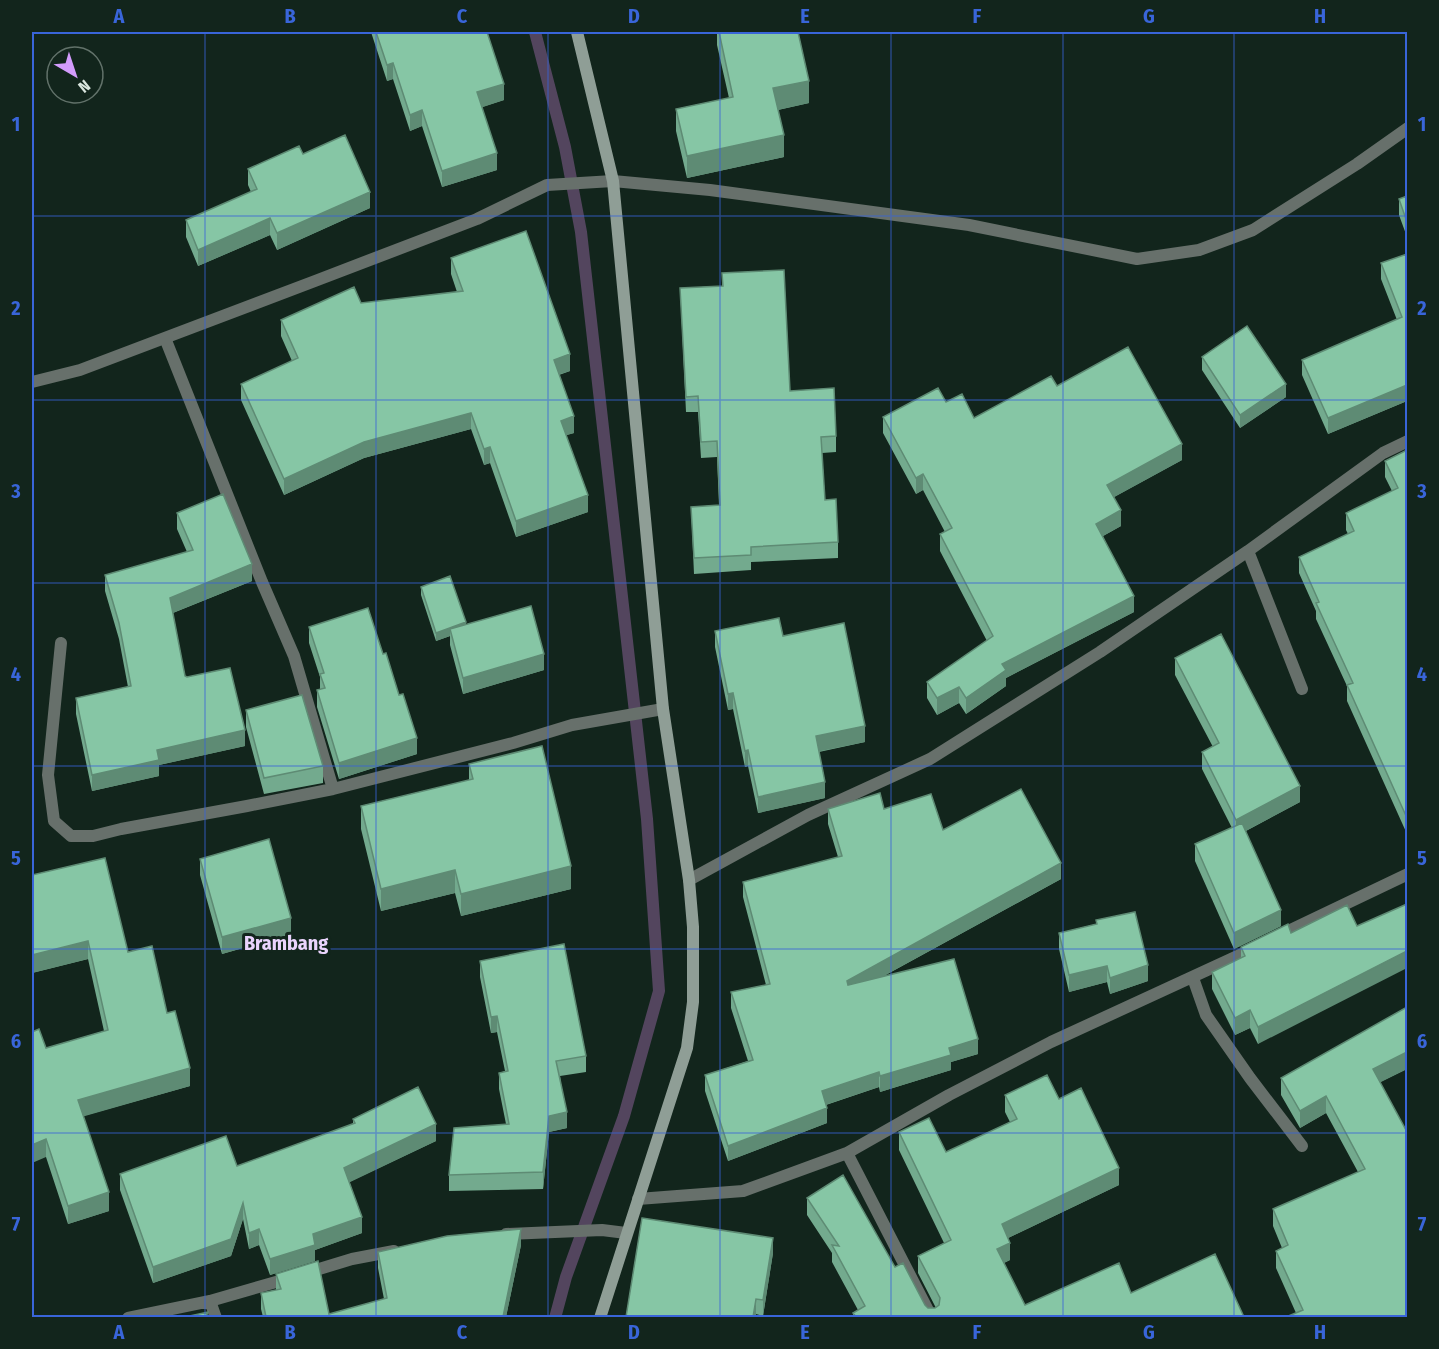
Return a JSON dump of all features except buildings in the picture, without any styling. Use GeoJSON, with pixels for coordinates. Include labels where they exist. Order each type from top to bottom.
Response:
{"type":"FeatureCollection","features":[{"type":"Feature","properties":{"kind":"main road"},"geometry":{"type":"LineString","coordinates":[[577,32],[613,181],[663,709],[689,880],[693,927],[693,1002],[687,1048],[600,1317]]}},
{"type":"Feature","properties":{"kind":"street"},"geometry":{"type":"LineString","coordinates":[[32,382],[80,370],[477,219],[547,185],[613,181],[710,190],[969,225],[1137,260],[1199,250],[1253,230],[1357,164],[1407,128]]}},
{"type":"Feature","properties":{"kind":"street"},"geometry":{"type":"LineString","coordinates":[[165,338],[262,582],[294,656],[333,789]]}},
{"type":"Feature","properties":{"kind":"street"},"geometry":{"type":"LineString","coordinates":[[689,880],[808,815],[930,759],[1100,652],[1248,551],[1383,453],[1407,441]]}},
{"type":"Feature","properties":{"kind":"street"},"geometry":{"type":"LineString","coordinates":[[1248,551],[1302,689]]}},
{"type":"Feature","properties":{"kind":"street"},"geometry":{"type":"LineString","coordinates":[[61,643],[48,775],[54,821],[71,836],[93,836],[333,789],[513,743],[572,725],[663,709]]}},
{"type":"Feature","properties":{"kind":"street"},"geometry":{"type":"LineString","coordinates":[[638,1199],[743,1191],[847,1153],[949,1095],[1051,1042],[1193,978],[1407,874]]}},
{"type":"Feature","properties":{"kind":"street"},"geometry":{"type":"LineString","coordinates":[[1193,978],[1206,1015],[1302,1146]]}},
{"type":"Feature","properties":{"kind":"street"},"geometry":{"type":"LineString","coordinates":[[847,1153],[932,1317]]}},
{"type":"Feature","properties":{"kind":"street"},"geometry":{"type":"LineString","coordinates":[[493,1235],[602,1230],[627,1233]]}},
{"type":"Feature","properties":{"kind":"street"},"geometry":{"type":"LineString","coordinates":[[128,1317],[210,1301],[352,1259],[406,1248]]}},
{"type":"Feature","properties":{"kind":"street"},"geometry":{"type":"LineString","coordinates":[[210,1301],[216,1317]]}},
{"type":"Feature","properties":{"kind":"waterway"},"geometry":{"type":"LineString","coordinates":[[535,32],[565,147],[581,232],[647,819],[659,991],[624,1116],[566,1277],[555,1318]]}},
{"type":"Feature","properties":{"kind":"district","name":"Brambang"},"geometry":{"type":"Point","coordinates":[286,943]}}]}
